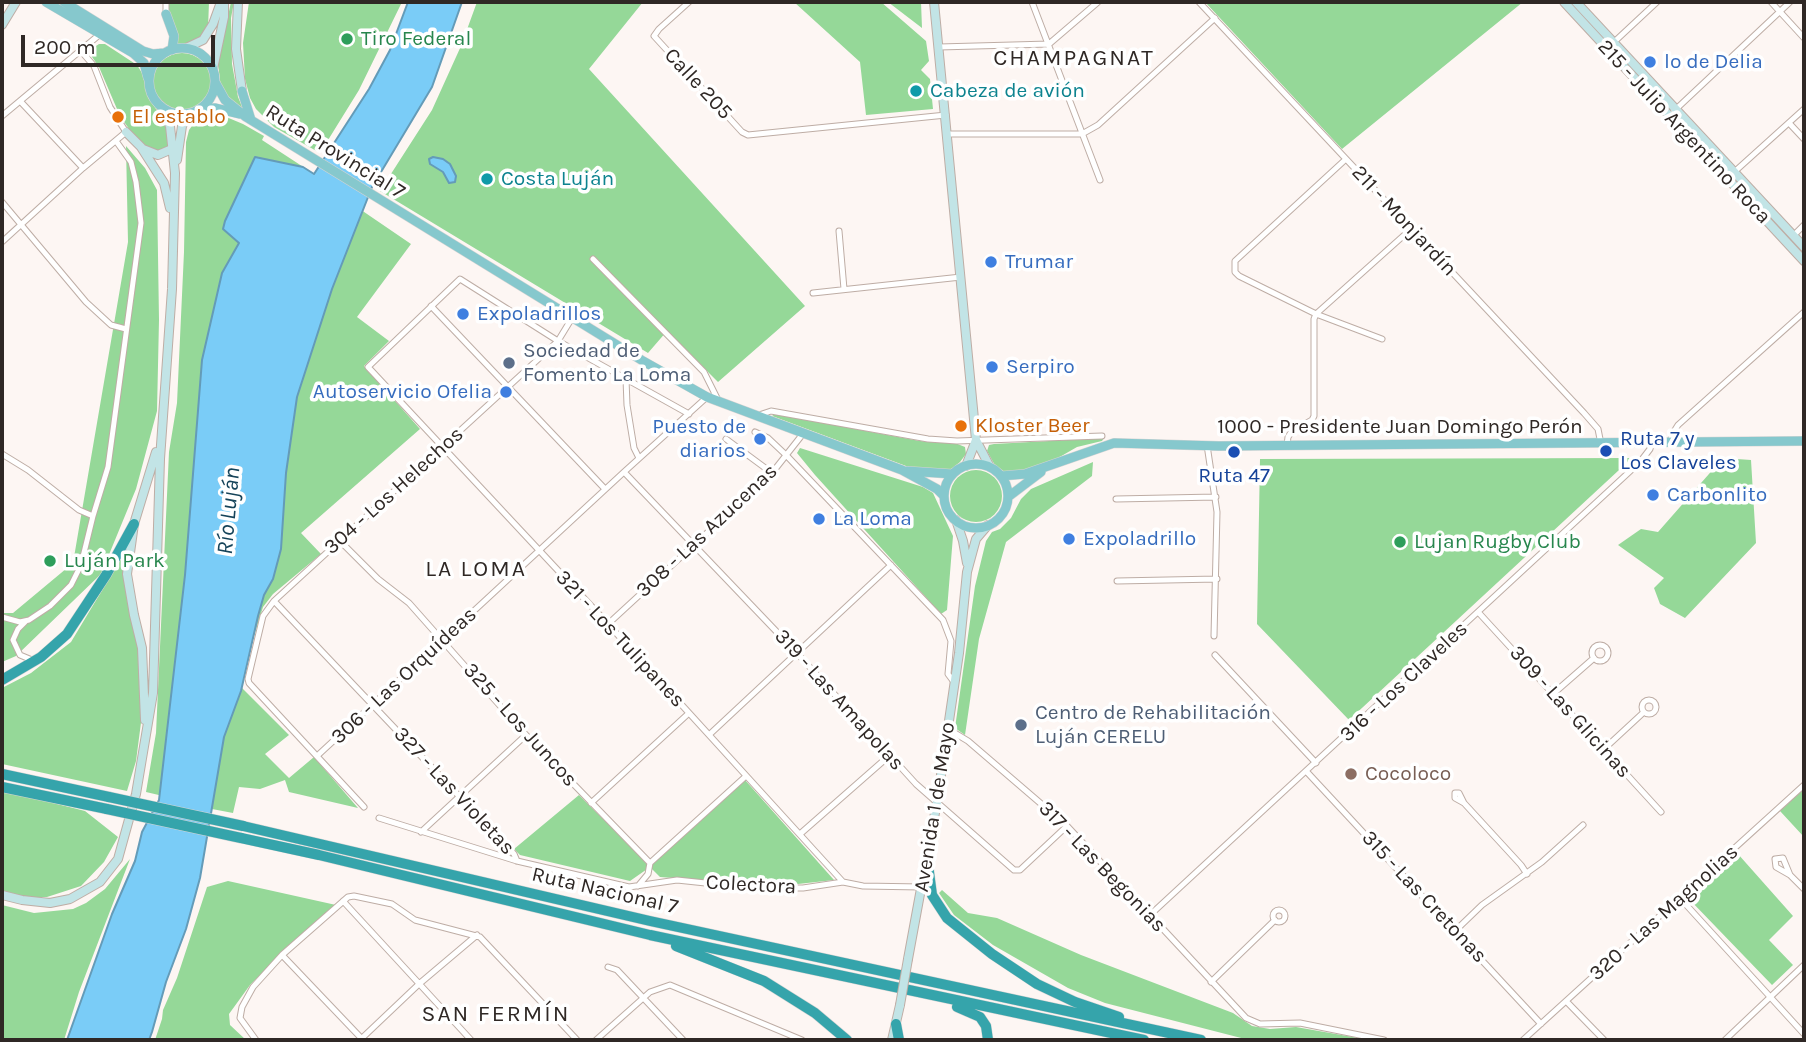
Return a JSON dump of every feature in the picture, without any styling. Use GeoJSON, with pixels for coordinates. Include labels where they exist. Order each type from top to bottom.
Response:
{"type":"FeatureCollection","features":[{"type":"Feature","properties":{"kind":"highway"},"geometry":{"type":"LineString","coordinates":[[2,680],[55,645],[77,620],[134,524]]}},
{"type":"Feature","properties":{"kind":"highway","name":"Ruta Nacional 7"},"geometry":{"type":"LineString","coordinates":[[2,774],[243,825],[650,921],[1201,1040]]}},
{"type":"Feature","properties":{"kind":"highway","name":"Ruta Nacional 7"},"geometry":{"type":"LineString","coordinates":[[2,787],[319,855],[650,935],[1144,1040]]}},
{"type":"Feature","properties":{"kind":"highway"},"geometry":{"type":"LineString","coordinates":[[927,857],[936,905],[947,918],[992,954],[1054,992],[1166,1033]]}},
{"type":"Feature","properties":{"kind":"highway"},"geometry":{"type":"LineString","coordinates":[[650,935],[764,981],[815,1013],[847,1040]]}},
{"type":"Feature","properties":{"kind":"highway"},"geometry":{"type":"LineString","coordinates":[[938,997],[980,1017],[986,1027],[988,1040]]}},
{"type":"Feature","properties":{"kind":"highway"},"geometry":{"type":"LineString","coordinates":[[896,1024],[899,1040]]}},
{"type":"Feature","properties":{"kind":"main road"},"geometry":{"type":"LineString","coordinates":[[2,25],[16,2]]}},
{"type":"Feature","properties":{"kind":"main road"},"geometry":{"type":"LineString","coordinates":[[46,2],[141,59],[153,95],[170,126],[175,173]]}},
{"type":"Feature","properties":{"kind":"main road"},"geometry":{"type":"LineString","coordinates":[[64,2],[143,51],[153,54],[186,48],[203,40],[223,2]]}},
{"type":"Feature","properties":{"kind":"main road"},"geometry":{"type":"LineString","coordinates":[[160,105],[174,113],[190,113],[200,108],[213,94],[213,69],[224,17],[223,2]]}},
{"type":"Feature","properties":{"kind":"main road"},"geometry":{"type":"LineString","coordinates":[[238,2],[236,49],[248,119]]}},
{"type":"Feature","properties":{"kind":"main road","name":"215 - Julio Argentino Roca"},"geometry":{"type":"LineString","coordinates":[[1564,2],[1735,172],[1804,247]]}},
{"type":"Feature","properties":{"kind":"main road","name":"215 - Julio Argentino Roca"},"geometry":{"type":"LineString","coordinates":[[1576,2],[1611,46]]}},
{"type":"Feature","properties":{"kind":"main road"},"geometry":{"type":"LineString","coordinates":[[934,4],[976,440],[990,467],[1005,482],[1008,497]]}},
{"type":"Feature","properties":{"kind":"main road"},"geometry":{"type":"LineString","coordinates":[[150,83],[154,64],[169,51],[174,36],[166,14]]}},
{"type":"Feature","properties":{"kind":"main road"},"geometry":{"type":"LineString","coordinates":[[186,48],[201,54],[213,69]]}},
{"type":"Feature","properties":{"kind":"main road","name":"Ruta Provincial 7"},"geometry":{"type":"LineString","coordinates":[[215,82],[225,100],[248,119],[572,318]]}},
{"type":"Feature","properties":{"kind":"main road","name":"Ruta Provincial 7"},"geometry":{"type":"LineString","coordinates":[[200,108],[215,108],[248,119]]}},
{"type":"Feature","properties":{"kind":"main road","name":"215 - Julio Argentino Roca"},"geometry":{"type":"LineString","coordinates":[[1673,112],[1727,178],[1804,261]]}},
{"type":"Feature","properties":{"kind":"main road"},"geometry":{"type":"LineString","coordinates":[[2,895],[50,903],[70,899],[100,882],[121,851],[136,794],[153,693],[157,523],[172,289],[175,173],[182,126],[190,113]]}},
{"type":"Feature","properties":{"kind":"main road"},"geometry":{"type":"LineString","coordinates":[[126,132],[141,148],[164,183],[173,235]]}},
{"type":"Feature","properties":{"kind":"main road"},"geometry":{"type":"LineString","coordinates":[[141,148],[158,155],[172,149]]}},
{"type":"Feature","properties":{"kind":"main road"},"geometry":{"type":"LineString","coordinates":[[572,318],[707,397],[802,435],[902,470],[937,489],[944,496],[950,513],[956,520],[971,527],[988,525],[1000,517],[1008,497],[1048,467]]}},
{"type":"Feature","properties":{"kind":"main road"},"geometry":{"type":"LineString","coordinates":[[145,744],[142,648],[127,582],[134,524],[152,471],[163,421]]}},
{"type":"Feature","properties":{"kind":"main road"},"geometry":{"type":"LineString","coordinates":[[1102,436],[1126,444]]}},
{"type":"Feature","properties":{"kind":"main road"},"geometry":{"type":"LineString","coordinates":[[966,466],[976,440]]}},
{"type":"Feature","properties":{"kind":"main road","name":"1000 - Presidente Juan Domingo Perón"},"geometry":{"type":"LineString","coordinates":[[1001,476],[1025,474],[1104,446],[1126,444],[1651,444],[1804,441]]}},
{"type":"Feature","properties":{"kind":"main road"},"geometry":{"type":"LineString","coordinates":[[944,496],[953,474],[974,464],[990,467]]}},
{"type":"Feature","properties":{"kind":"main road"},"geometry":{"type":"LineString","coordinates":[[902,470],[953,474]]}},
{"type":"Feature","properties":{"kind":"main road","name":"Avenida 1 de Mayo"},"geometry":{"type":"LineString","coordinates":[[892,1040],[937,802],[955,682],[967,572],[966,550],[956,520]]}},
{"type":"Feature","properties":{"kind":"main road","name":"Avenida 1 de Mayo"},"geometry":{"type":"LineString","coordinates":[[967,572],[976,539],[988,525]]}},
{"type":"Feature","properties":{"kind":"street"},"geometry":{"type":"LineString","coordinates":[[166,2],[166,14]]}},
{"type":"Feature","properties":{"kind":"street","name":"Calle 205"},"geometry":{"type":"LineString","coordinates":[[689,2],[654,36],[748,135],[946,116]]}},
{"type":"Feature","properties":{"kind":"street"},"geometry":{"type":"LineString","coordinates":[[1032,2],[1100,180]]}},
{"type":"Feature","properties":{"kind":"street"},"geometry":{"type":"LineString","coordinates":[[939,47],[1049,44],[1098,2]]}},
{"type":"Feature","properties":{"kind":"street","name":"211 - Monjardín"},"geometry":{"type":"LineString","coordinates":[[1199,2],[1598,429],[1601,443]]}},
{"type":"Feature","properties":{"kind":"street"},"geometry":{"type":"LineString","coordinates":[[1611,46],[1657,2]]}},
{"type":"Feature","properties":{"kind":"street"},"geometry":{"type":"LineString","coordinates":[[1771,2],[1804,38]]}},
{"type":"Feature","properties":{"kind":"street"},"geometry":{"type":"LineString","coordinates":[[1673,112],[1790,2]]}},
{"type":"Feature","properties":{"kind":"street"},"geometry":{"type":"LineString","coordinates":[[948,134],[1082,134],[1098,125],[1215,18]]}},
{"type":"Feature","properties":{"kind":"street"},"geometry":{"type":"LineString","coordinates":[[2,117],[99,35]]}},
{"type":"Feature","properties":{"kind":"street"},"geometry":{"type":"LineString","coordinates":[[2,242],[83,167],[126,132],[110,107],[94,66],[81,51]]}},
{"type":"Feature","properties":{"kind":"street"},"geometry":{"type":"LineString","coordinates":[[20,101],[83,167]]}},
{"type":"Feature","properties":{"kind":"street"},"geometry":{"type":"LineString","coordinates":[[1727,178],[1804,109]]}},
{"type":"Feature","properties":{"kind":"street"},"geometry":{"type":"LineString","coordinates":[[1789,123],[1804,139]]}},
{"type":"Feature","properties":{"kind":"street"},"geometry":{"type":"LineString","coordinates":[[35,660],[20,655],[14,644],[14,635],[27,621],[64,594],[81,565],[108,467],[140,242],[140,202],[131,162],[116,141]]}},
{"type":"Feature","properties":{"kind":"street"},"geometry":{"type":"LineString","coordinates":[[1346,159],[1235,261],[1234,267],[1239,276],[1316,314],[1381,339]]}},
{"type":"Feature","properties":{"kind":"street"},"geometry":{"type":"LineString","coordinates":[[2,202],[98,314],[111,325],[126,329]]}},
{"type":"Feature","properties":{"kind":"street"},"geometry":{"type":"LineString","coordinates":[[1794,235],[1804,225]]}},
{"type":"Feature","properties":{"kind":"street"},"geometry":{"type":"LineString","coordinates":[[1287,445],[1292,431],[1312,420],[1314,415],[1316,314],[1411,229]]}},
{"type":"Feature","properties":{"kind":"street"},"geometry":{"type":"LineString","coordinates":[[839,231],[844,289]]}},
{"type":"Feature","properties":{"kind":"street"},"geometry":{"type":"LineString","coordinates":[[593,260],[704,372],[719,402]]}},
{"type":"Feature","properties":{"kind":"street"},"geometry":{"type":"LineString","coordinates":[[813,293],[961,278]]}},
{"type":"Feature","properties":{"kind":"street"},"geometry":{"type":"LineString","coordinates":[[605,489],[431,306],[460,279],[558,341],[689,414]]}},
{"type":"Feature","properties":{"kind":"street","name":"321 - Los Tulipanes"},"geometry":{"type":"LineString","coordinates":[[431,306],[368,367],[710,734],[843,882]]}},
{"type":"Feature","properties":{"kind":"street"},"geometry":{"type":"LineString","coordinates":[[1670,443],[1678,425],[1804,312]]}},
{"type":"Feature","properties":{"kind":"street","name":"304 - Los Helechos"},"geometry":{"type":"LineString","coordinates":[[317,756],[248,683],[263,616],[274,601],[339,540],[443,449],[558,341],[572,318]]}},
{"type":"Feature","properties":{"kind":"street"},"geometry":{"type":"LineString","coordinates":[[625,379],[634,448],[639,458]]}},
{"type":"Feature","properties":{"kind":"street","name":"306 - Las Orquídeas"},"geometry":{"type":"LineString","coordinates":[[317,756],[707,397]]}},
{"type":"Feature","properties":{"kind":"street"},"geometry":{"type":"LineString","coordinates":[[756,416],[771,411],[928,439],[1102,436]]}},
{"type":"Feature","properties":{"kind":"street"},"geometry":{"type":"LineString","coordinates":[[755,432],[768,438],[786,455],[943,620],[951,641],[948,674],[955,682]]}},
{"type":"Feature","properties":{"kind":"street","name":"308 - Las Azucenas"},"geometry":{"type":"LineString","coordinates":[[608,624],[772,473],[802,435]]}},
{"type":"Feature","properties":{"kind":"street"},"geometry":{"type":"LineString","coordinates":[[726,439],[772,473]]}},
{"type":"Feature","properties":{"kind":"street","name":"316 - Los Claveles"},"geometry":{"type":"LineString","coordinates":[[1150,915],[1640,462],[1651,444]]}},
{"type":"Feature","properties":{"kind":"street"},"geometry":{"type":"LineString","coordinates":[[1207,445],[1216,497],[1217,579],[1214,636]]}},
{"type":"Feature","properties":{"kind":"street"},"geometry":{"type":"LineString","coordinates":[[2,454],[28,470],[79,510],[93,516]]}},
{"type":"Feature","properties":{"kind":"street","name":"319 - Las Amapolas"},"geometry":{"type":"LineString","coordinates":[[624,472],[796,652],[916,785],[1014,870],[1020,870],[1067,826]]}},
{"type":"Feature","properties":{"kind":"street"},"geometry":{"type":"LineString","coordinates":[[1116,499],[1216,497]]}},
{"type":"Feature","properties":{"kind":"street","name":"325 - Los Juncos"},"geometry":{"type":"LineString","coordinates":[[339,540],[378,579],[409,603],[526,735],[650,863]]}},
{"type":"Feature","properties":{"kind":"street"},"geometry":{"type":"LineString","coordinates":[[710,734],[891,565]]}},
{"type":"Feature","properties":{"kind":"street"},"geometry":{"type":"LineString","coordinates":[[1117,580],[1217,579]]}},
{"type":"Feature","properties":{"kind":"street","name":"327 - Las Violetas"},"geometry":{"type":"LineString","coordinates":[[274,601],[514,854],[517,861]]}},
{"type":"Feature","properties":{"kind":"street","name":"309 - Las Glicinas"},"geometry":{"type":"LineString","coordinates":[[1479,613],[1661,812]]}},
{"type":"Feature","properties":{"kind":"street"},"geometry":{"type":"LineString","coordinates":[[2,617],[27,621]]}},
{"type":"Feature","properties":{"kind":"street"},"geometry":{"type":"LineString","coordinates":[[1215,655],[1316,763]]}},
{"type":"Feature","properties":{"kind":"street"},"geometry":{"type":"LineString","coordinates":[[1554,693],[1594,658]]}},
{"type":"Feature","properties":{"kind":"street"},"geometry":{"type":"LineString","coordinates":[[1604,750],[1644,712]]}},
{"type":"Feature","properties":{"kind":"street"},"geometry":{"type":"LineString","coordinates":[[592,803],[689,713]]}},
{"type":"Feature","properties":{"kind":"street","name":"317 - Las Begonias"},"geometry":{"type":"LineString","coordinates":[[948,729],[968,740],[1067,826],[1246,1018],[1260,1024],[1300,1023],[1384,1040]]}},
{"type":"Feature","properties":{"kind":"street"},"geometry":{"type":"LineString","coordinates":[[421,832],[526,735]]}},
{"type":"Feature","properties":{"kind":"street"},"geometry":{"type":"LineString","coordinates":[[800,834],[890,755]]}},
{"type":"Feature","properties":{"kind":"street"},"geometry":{"type":"LineString","coordinates":[[317,756],[364,807]]}},
{"type":"Feature","properties":{"kind":"street","name":"315 - Las Cretonas"},"geometry":{"type":"LineString","coordinates":[[1306,771],[1541,1024]]}},
{"type":"Feature","properties":{"kind":"street"},"geometry":{"type":"LineString","coordinates":[[638,887],[648,874],[650,863],[746,776]]}},
{"type":"Feature","properties":{"kind":"street","name":"320 - Las Magnolias"},"geometry":{"type":"LineString","coordinates":[[1523,1040],[1804,785]]}},
{"type":"Feature","properties":{"kind":"street"},"geometry":{"type":"LineString","coordinates":[[1464,803],[1527,874]]}},
{"type":"Feature","properties":{"kind":"street","name":"Colectora"},"geometry":{"type":"LineString","coordinates":[[379,818],[517,861],[622,886],[638,887],[677,880],[723,886],[786,888],[843,882],[863,886],[922,887]]}},
{"type":"Feature","properties":{"kind":"street"},"geometry":{"type":"LineString","coordinates":[[1455,931],[1482,905],[1527,874],[1583,825]]}},
{"type":"Feature","properties":{"kind":"street"},"geometry":{"type":"LineString","coordinates":[[1790,875],[1804,889]]}},
{"type":"Feature","properties":{"kind":"street"},"geometry":{"type":"LineString","coordinates":[[256,1040],[240,1018],[242,1007],[253,987],[282,955],[343,901],[354,896],[392,904],[415,920],[477,935],[577,1040]]}},
{"type":"Feature","properties":{"kind":"street"},"geometry":{"type":"LineString","coordinates":[[1679,897],[1804,1034]]}},
{"type":"Feature","properties":{"kind":"street"},"geometry":{"type":"LineString","coordinates":[[343,901],[471,1040]]}},
{"type":"Feature","properties":{"kind":"street"},"geometry":{"type":"LineString","coordinates":[[1211,982],[1275,920]]}},
{"type":"Feature","properties":{"kind":"street"},"geometry":{"type":"LineString","coordinates":[[282,955],[362,1040],[419,984],[477,935]]}},
{"type":"Feature","properties":{"kind":"street"},"geometry":{"type":"LineString","coordinates":[[1725,1040],[1804,965]]}},
{"type":"Feature","properties":{"kind":"street"},"geometry":{"type":"LineString","coordinates":[[608,967],[617,970],[683,1040]]}},
{"type":"Feature","properties":{"kind":"street"},"geometry":{"type":"LineString","coordinates":[[596,1040],[643,998],[662,986],[670,985],[801,1040]]}},
{"type":"Feature","properties":{"kind":"street"},"geometry":{"type":"LineString","coordinates":[[1566,1001],[1604,1040]]}},
{"type":"Feature","properties":{"kind":"green space"},"geometry":{"type":"Polygon","coordinates":[[[168,2],[209,2],[208,29],[203,36],[186,46],[176,46],[177,33],[169,14],[168,2]]]}},
{"type":"Feature","properties":{"kind":"green space"},"geometry":{"type":"Polygon","coordinates":[[[231,2],[234,2],[231,18],[232,64],[238,97],[244,111],[230,101],[221,88],[218,64],[231,2]]]}},
{"type":"Feature","properties":{"kind":"green space"},"geometry":{"type":"Polygon","coordinates":[[[249,2],[402,2],[359,90],[320,153],[274,127],[256,109],[250,98],[245,79],[243,43],[249,2]]]}},
{"type":"Feature","properties":{"kind":"green space"},"geometry":{"type":"Polygon","coordinates":[[[477,2],[643,2],[589,69],[805,306],[718,382],[667,331],[648,353],[380,191],[432,110],[461,46],[477,2]]]}},
{"type":"Feature","properties":{"kind":"green space"},"geometry":{"type":"Polygon","coordinates":[[[794,2],[881,2],[926,41],[929,61],[921,70],[930,79],[933,109],[866,115],[860,62],[794,2]]]}},
{"type":"Feature","properties":{"kind":"green space"},"geometry":{"type":"Polygon","coordinates":[[[888,2],[921,2],[922,28],[888,2]]]}},
{"type":"Feature","properties":{"kind":"green space"},"geometry":{"type":"Polygon","coordinates":[[[1205,2],[1523,2],[1342,149],[1205,2]]]}},
{"type":"Feature","properties":{"kind":"green space"},"geometry":{"type":"Polygon","coordinates":[[[99,44],[105,44],[137,65],[142,73],[149,99],[168,126],[169,146],[163,153],[150,151],[134,136],[120,116],[99,67],[90,54],[90,50],[99,44]]]}},
{"type":"Feature","properties":{"kind":"green space"},"geometry":{"type":"Polygon","coordinates":[[[182,53],[203,61],[211,82],[203,103],[182,111],[161,103],[153,82],[161,61],[182,53]]]}},
{"type":"Feature","properties":{"kind":"green space"},"geometry":{"type":"Polygon","coordinates":[[[219,114],[264,136],[262,140],[311,172],[288,199],[163,796],[146,792],[156,733],[169,452],[177,403],[186,142],[189,130],[195,122],[204,115],[219,114]]]}},
{"type":"Feature","properties":{"kind":"green space"},"geometry":{"type":"Polygon","coordinates":[[[126,146],[145,168],[157,190],[157,411],[136,489],[101,574],[16,656],[2,662],[2,613],[13,613],[73,563],[128,242],[126,146]]]}},
{"type":"Feature","properties":{"kind":"green space"},"geometry":{"type":"Polygon","coordinates":[[[348,201],[411,244],[357,317],[389,341],[364,366],[420,429],[301,533],[321,554],[273,594],[263,607],[239,685],[289,735],[265,754],[289,778],[314,757],[358,808],[289,792],[285,780],[260,789],[239,787],[233,813],[198,806],[281,436],[348,201]]]}},
{"type":"Feature","properties":{"kind":"green space"},"geometry":{"type":"Polygon","coordinates":[[[775,414],[920,441],[955,443],[965,447],[966,454],[952,469],[921,470],[772,416],[775,414]]]}},
{"type":"Feature","properties":{"kind":"green space"},"geometry":{"type":"Polygon","coordinates":[[[1104,438],[1102,441],[1077,447],[1051,462],[1010,473],[997,469],[987,451],[989,445],[994,444],[1104,438]]]}},
{"type":"Feature","properties":{"kind":"green space"},"geometry":{"type":"Polygon","coordinates":[[[800,448],[923,487],[933,493],[953,536],[947,610],[941,614],[815,475],[797,453],[800,448]]]}},
{"type":"Feature","properties":{"kind":"green space","name":"Lujan Rugby Club"},"geometry":{"type":"Polygon","coordinates":[[[1632,458],[1349,720],[1257,624],[1260,459],[1632,458]]]}},
{"type":"Feature","properties":{"kind":"green space"},"geometry":{"type":"Polygon","coordinates":[[[1723,458],[1751,460],[1756,543],[1685,618],[1660,604],[1654,588],[1664,578],[1618,545],[1641,529],[1658,532],[1723,458]]]}},
{"type":"Feature","properties":{"kind":"green space"},"geometry":{"type":"Polygon","coordinates":[[[1093,462],[1092,476],[1006,542],[979,639],[965,735],[955,728],[975,586],[986,541],[992,532],[1000,529],[1011,518],[1021,499],[1031,489],[1093,462]]]}},
{"type":"Feature","properties":{"kind":"green space"},"geometry":{"type":"Polygon","coordinates":[[[976,470],[986,472],[994,478],[1000,486],[1000,506],[994,514],[986,520],[976,522],[966,520],[958,514],[952,506],[950,496],[952,486],[958,478],[966,472],[976,470]]]}},
{"type":"Feature","properties":{"kind":"green space"},"geometry":{"type":"Polygon","coordinates":[[[128,547],[141,665],[142,715],[136,761],[127,791],[2,764],[2,688],[31,673],[71,642],[128,547]]]}},
{"type":"Feature","properties":{"kind":"green space"},"geometry":{"type":"Polygon","coordinates":[[[745,780],[834,880],[780,886],[750,884],[660,877],[650,867],[630,881],[520,855],[514,849],[579,795],[650,866],[745,780]]]}},
{"type":"Feature","properties":{"kind":"green space"},"geometry":{"type":"Polygon","coordinates":[[[1804,789],[1804,837],[1780,811],[1804,789]]]}},
{"type":"Feature","properties":{"kind":"green space"},"geometry":{"type":"Polygon","coordinates":[[[2,790],[85,811],[118,837],[104,862],[81,886],[47,897],[17,897],[2,890],[2,790]]]}},
{"type":"Feature","properties":{"kind":"green space"},"geometry":{"type":"Polygon","coordinates":[[[1738,854],[1793,916],[1769,940],[1793,965],[1772,985],[1688,898],[1738,854]]]}},
{"type":"Feature","properties":{"kind":"green space"},"geometry":{"type":"Polygon","coordinates":[[[130,859],[79,992],[64,1040],[2,1040],[2,905],[34,913],[73,909],[105,889],[130,859]]]}},
{"type":"Feature","properties":{"kind":"green space"},"geometry":{"type":"Polygon","coordinates":[[[228,881],[336,905],[250,985],[229,1014],[230,1025],[246,1040],[155,1040],[207,887],[228,881]]]}},
{"type":"Feature","properties":{"kind":"green space"},"geometry":{"type":"Polygon","coordinates":[[[942,890],[968,913],[997,918],[1081,955],[1233,1013],[1252,1026],[1270,1029],[1296,1027],[1370,1040],[1249,1040],[1105,1003],[1068,988],[993,945],[954,915],[939,893],[942,890]]]}},
{"type":"Feature","properties":{"kind":"water","name":"Río Luján"},"geometry":{"type":"Polygon","coordinates":[[[408,2],[462,2],[432,87],[372,187],[332,289],[297,397],[286,473],[281,549],[273,579],[264,595],[258,616],[241,691],[224,737],[200,878],[186,929],[166,982],[149,1040],[67,1040],[112,914],[135,861],[142,832],[159,800],[185,575],[202,360],[222,273],[239,243],[223,229],[225,221],[255,157],[303,167],[314,174],[369,89],[390,50],[408,2]]]}},
{"type":"Feature","properties":{"kind":"water"},"geometry":{"type":"Polygon","coordinates":[[[433,157],[450,164],[456,176],[455,182],[449,183],[443,172],[430,164],[429,159],[433,157]]]}},
{"type":"Feature","properties":{"kind":"place","name":"Tiro Federal"},"geometry":{"type":"Point","coordinates":[347,39]}},
{"type":"Feature","properties":{"kind":"place","name":"lo de Delia"},"geometry":{"type":"Point","coordinates":[1650,62]}},
{"type":"Feature","properties":{"kind":"place","name":"Cabeza de avión"},"geometry":{"type":"Point","coordinates":[916,91]}},
{"type":"Feature","properties":{"kind":"place","name":"El establo"},"geometry":{"type":"Point","coordinates":[118,117]}},
{"type":"Feature","properties":{"kind":"place","name":"Costa Luján"},"geometry":{"type":"Point","coordinates":[487,179]}},
{"type":"Feature","properties":{"kind":"place","name":"Trumar"},"geometry":{"type":"Point","coordinates":[991,262]}},
{"type":"Feature","properties":{"kind":"place","name":"Expoladrillos"},"geometry":{"type":"Point","coordinates":[463,314]}},
{"type":"Feature","properties":{"kind":"place","name":"Sociedad de Fomento La Loma"},"geometry":{"type":"Point","coordinates":[509,363]}},
{"type":"Feature","properties":{"kind":"place","name":"Serpiro"},"geometry":{"type":"Point","coordinates":[992,367]}},
{"type":"Feature","properties":{"kind":"place","name":"Autoservicio Ofelia"},"geometry":{"type":"Point","coordinates":[506,392]}},
{"type":"Feature","properties":{"kind":"place","name":"Kloster Beer"},"geometry":{"type":"Point","coordinates":[961,426]}},
{"type":"Feature","properties":{"kind":"place","name":"Puesto de diarios"},"geometry":{"type":"Point","coordinates":[760,439]}},
{"type":"Feature","properties":{"kind":"place","name":"Ruta 7 y Los Claveles"},"geometry":{"type":"Point","coordinates":[1606,451]}},
{"type":"Feature","properties":{"kind":"place","name":"Ruta 47"},"geometry":{"type":"Point","coordinates":[1234,452]}},
{"type":"Feature","properties":{"kind":"place","name":"Carbonlito"},"geometry":{"type":"Point","coordinates":[1653,495]}},
{"type":"Feature","properties":{"kind":"place","name":"La Loma"},"geometry":{"type":"Point","coordinates":[819,519]}},
{"type":"Feature","properties":{"kind":"place","name":"Expoladrillo"},"geometry":{"type":"Point","coordinates":[1069,539]}},
{"type":"Feature","properties":{"kind":"place","name":"Lujan Rugby Club"},"geometry":{"type":"Point","coordinates":[1400,542]}},
{"type":"Feature","properties":{"kind":"place","name":"Luján Park"},"geometry":{"type":"Point","coordinates":[50,561]}},
{"type":"Feature","properties":{"kind":"place","name":"Centro de Rehabilitación Luján CERELU"},"geometry":{"type":"Point","coordinates":[1021,725]}},
{"type":"Feature","properties":{"kind":"place","name":"Cocoloco"},"geometry":{"type":"Point","coordinates":[1351,774]}},
{"type":"Feature","properties":{"kind":"district","name":"CHAMPAGNAT"},"geometry":{"type":"Point","coordinates":[1074,58]}},
{"type":"Feature","properties":{"kind":"district","name":"LA LOMA"},"geometry":{"type":"Point","coordinates":[476,569]}},
{"type":"Feature","properties":{"kind":"district","name":"SAN FERMÍN"},"geometry":{"type":"Point","coordinates":[496,1014]}}]}
